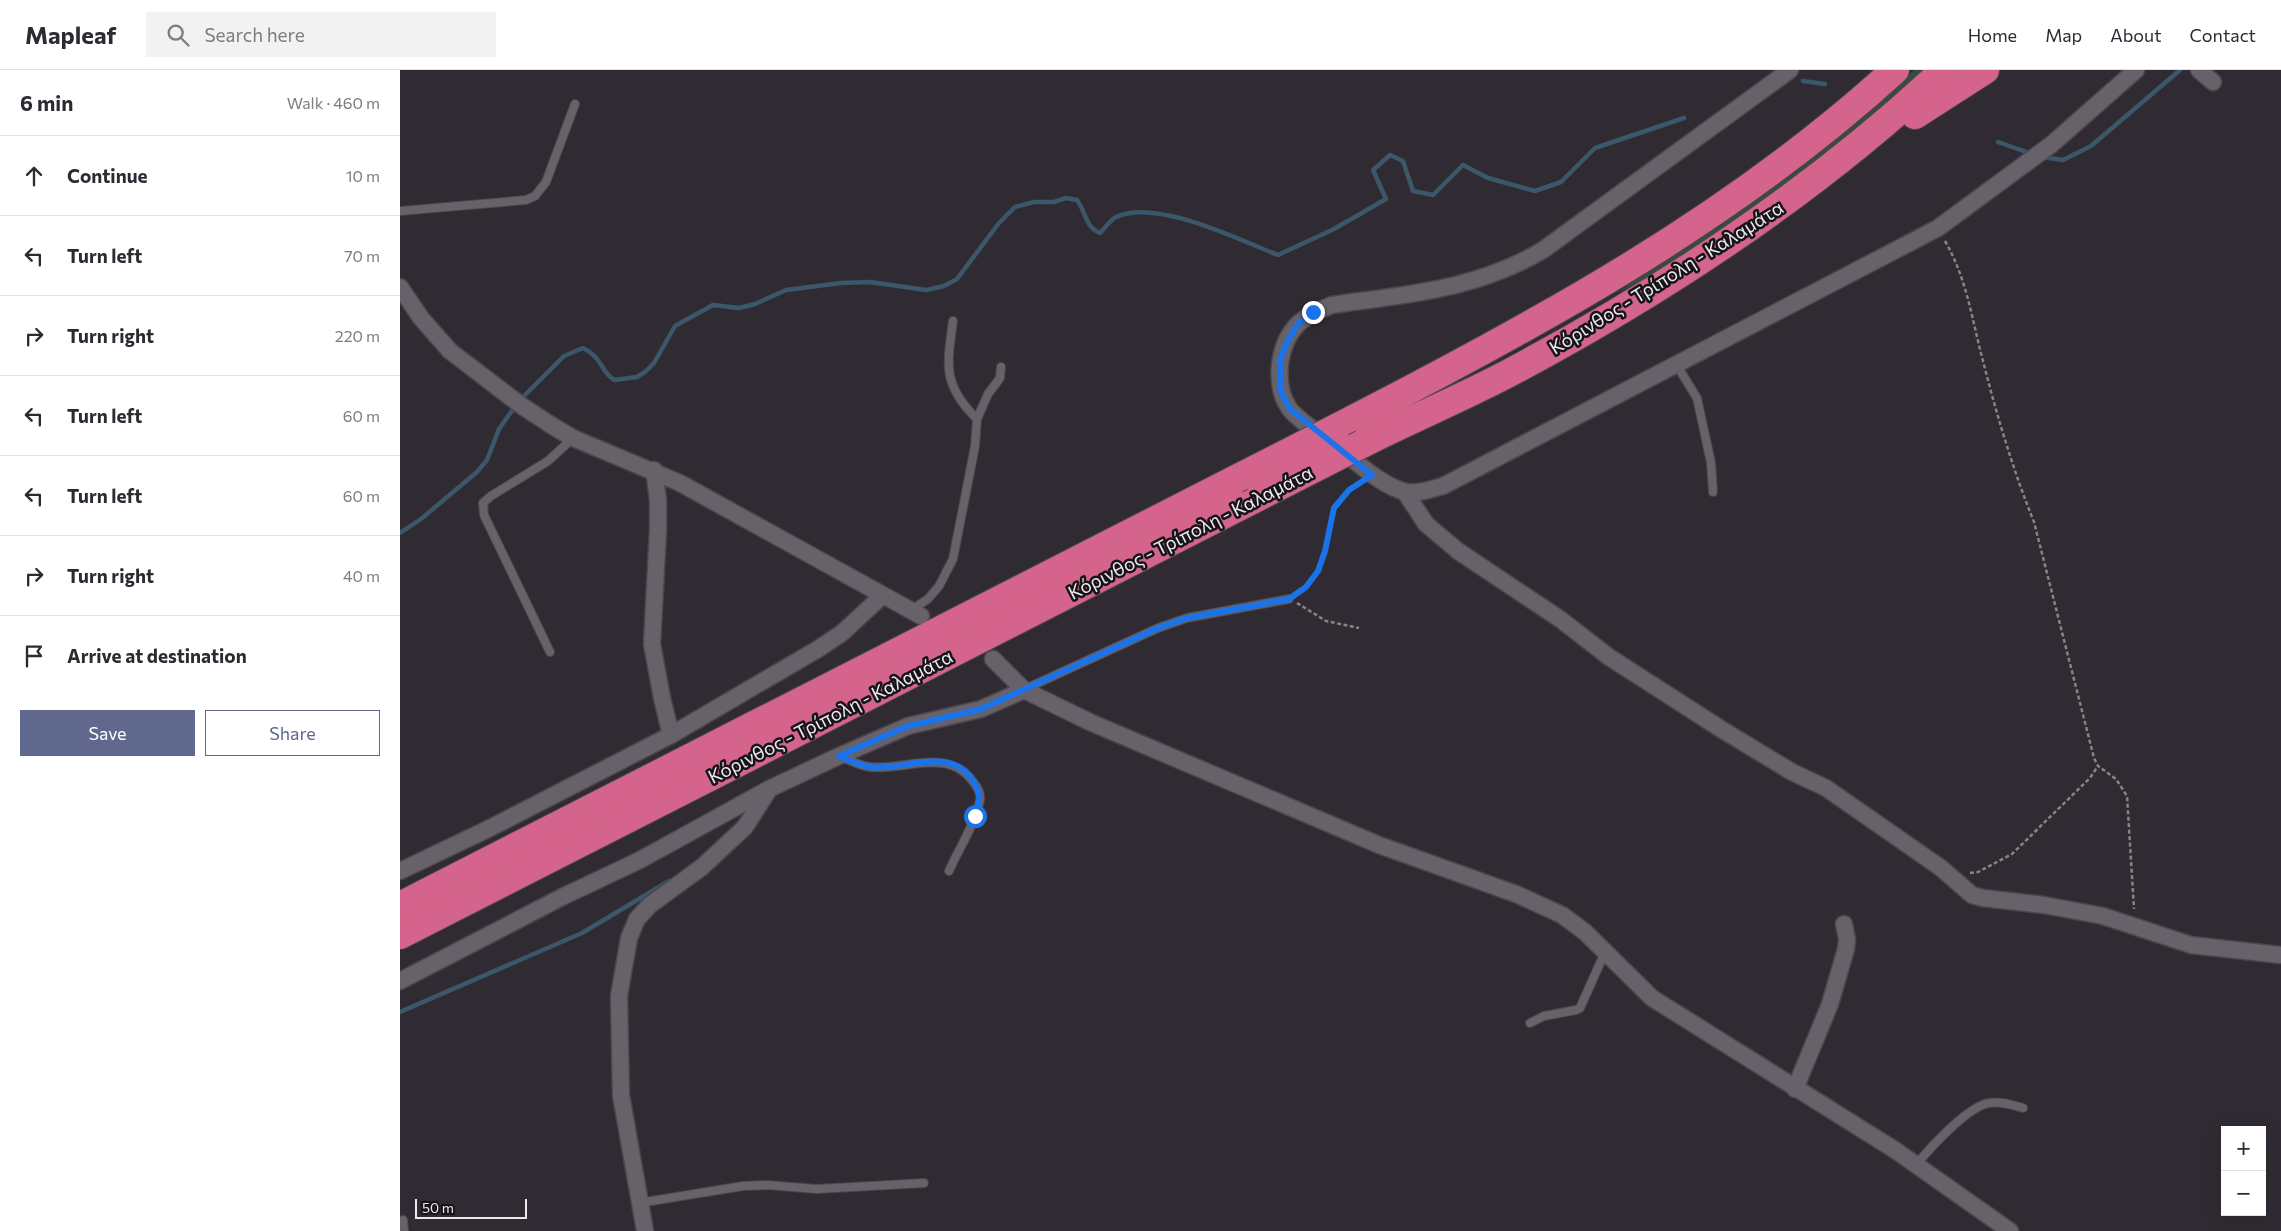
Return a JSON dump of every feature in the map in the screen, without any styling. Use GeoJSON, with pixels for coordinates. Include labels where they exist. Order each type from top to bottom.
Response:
{"type":"FeatureCollection","features":[{"type":"Feature","properties":{"kind":"highway"},"geometry":{"type":"LineString","coordinates":[[1866,96],[1888,70]]}},
{"type":"Feature","properties":{"kind":"highway","name":"Κόρινθος - Τρίπολη - Καλαμάτα"},"geometry":{"type":"LineString","coordinates":[[400,906],[1336,428],[1532,324],[1625,269],[1789,159],[1895,70]]}},
{"type":"Feature","properties":{"kind":"highway","name":"Κόρινθος - Τρίπολη - Καλαμάτα"},"geometry":{"type":"LineString","coordinates":[[400,935],[1362,444],[1508,373],[1599,324],[1698,261],[1808,186],[1881,126],[1944,70]]}},
{"type":"Feature","properties":{"kind":"highway"},"geometry":{"type":"LineString","coordinates":[[1808,186],[1864,151],[1941,97],[1985,70]]}},
{"type":"Feature","properties":{"kind":"street"},"geometry":{"type":"LineString","coordinates":[[1790,70],[1599,210],[1522,262],[1466,284],[1332,305],[1313,312],[1298,324],[1287,342],[1280,360],[1281,392],[1290,409],[1372,475],[1405,492],[1422,492],[1443,486],[1938,228],[2052,144],[2136,70]]}},
{"type":"Feature","properties":{"kind":"street"},"geometry":{"type":"LineString","coordinates":[[2199,70],[2213,82]]}},
{"type":"Feature","properties":{"kind":"street"},"geometry":{"type":"LineString","coordinates":[[400,287],[421,318],[450,351],[522,406],[573,438],[654,470],[735,512],[916,614]]}},
{"type":"Feature","properties":{"kind":"street"},"geometry":{"type":"LineString","coordinates":[[654,470],[658,500],[658,530],[652,644],[671,735]]}},
{"type":"Feature","properties":{"kind":"street"},"geometry":{"type":"LineString","coordinates":[[1405,492],[1426,524],[1458,551],[1560,619],[1609,656],[1721,729],[1792,772],[1826,788],[1949,874],[1972,895],[2053,906],[2103,916],[2191,945],[2281,956]]}},
{"type":"Feature","properties":{"kind":"street"},"geometry":{"type":"LineString","coordinates":[[400,871],[490,828],[671,735],[818,650],[842,633],[882,596]]}},
{"type":"Feature","properties":{"kind":"street"},"geometry":{"type":"LineString","coordinates":[[993,659],[1024,690],[1092,723],[1378,844],[1539,903],[1562,915],[1585,932],[1652,998],[1916,1165],[2010,1231]]}},
{"type":"Feature","properties":{"kind":"street"},"geometry":{"type":"LineString","coordinates":[[400,981],[562,897],[640,860],[769,790],[839,756],[908,726],[981,709],[1024,690]]}},
{"type":"Feature","properties":{"kind":"street"},"geometry":{"type":"LineString","coordinates":[[645,1231],[621,1095],[619,996],[629,938],[637,919],[650,905],[702,867],[745,827],[769,790]]}},
{"type":"Feature","properties":{"kind":"street"},"geometry":{"type":"LineString","coordinates":[[1795,1089],[1830,1004],[1848,939],[1844,924]]}},
{"type":"Feature","properties":{"kind":"lane"},"geometry":{"type":"LineString","coordinates":[[400,211],[526,200],[535,196],[546,182],[574,104]]}},
{"type":"Feature","properties":{"kind":"lane"},"geometry":{"type":"LineString","coordinates":[[953,320],[948,365],[950,377],[958,398],[977,419]]}},
{"type":"Feature","properties":{"kind":"lane"},"geometry":{"type":"LineString","coordinates":[[1676,364],[1697,398],[1711,463],[1713,492]]}},
{"type":"Feature","properties":{"kind":"lane"},"geometry":{"type":"LineString","coordinates":[[916,614],[939,586],[952,559],[975,446],[977,419],[988,394],[1000,378],[1001,367]]}},
{"type":"Feature","properties":{"kind":"lane"},"geometry":{"type":"LineString","coordinates":[[550,652],[484,515],[483,503],[491,496],[548,461],[573,438]]}},
{"type":"Feature","properties":{"kind":"lane"},"geometry":{"type":"LineString","coordinates":[[1024,690],[1165,626],[1187,618],[1289,599]]}},
{"type":"Feature","properties":{"kind":"lane"},"geometry":{"type":"LineString","coordinates":[[839,756],[868,767],[925,762],[943,763],[956,766],[970,777],[978,787],[981,798],[971,826],[949,870]]}},
{"type":"Feature","properties":{"kind":"lane"},"geometry":{"type":"LineString","coordinates":[[1530,1023],[1544,1016],[1580,1008],[1605,952]]}},
{"type":"Feature","properties":{"kind":"lane"},"geometry":{"type":"LineString","coordinates":[[1916,1165],[1933,1145],[1981,1105],[1995,1102],[2023,1108]]}},
{"type":"Feature","properties":{"kind":"lane"},"geometry":{"type":"LineString","coordinates":[[639,1203],[743,1186],[767,1185],[817,1189],[924,1183]]}},
{"type":"Feature","properties":{"kind":"lane"},"geometry":{"type":"LineString","coordinates":[[403,1220],[404,1231]]}},
{"type":"Feature","properties":{"kind":"path"},"geometry":{"type":"LineString","coordinates":[[1938,228],[1958,263],[1990,387],[2020,488],[2034,522],[2088,738],[2098,766],[2116,779],[2127,796],[2134,900],[2132,926]]}},
{"type":"Feature","properties":{"kind":"path"},"geometry":{"type":"LineString","coordinates":[[1289,599],[1306,587],[1318,571],[1325,551],[1334,508],[1349,490],[1372,475]]}},
{"type":"Feature","properties":{"kind":"path"},"geometry":{"type":"LineString","coordinates":[[1289,599],[1306,606],[1326,621],[1359,628]]}},
{"type":"Feature","properties":{"kind":"path"},"geometry":{"type":"LineString","coordinates":[[1949,874],[1978,872],[2012,854],[2090,778],[2098,766]]}},
{"type":"Feature","properties":{"kind":"green space"},"geometry":{"type":"Polygon","coordinates":[[[1914,70],[1926,70],[1801,176],[1662,270],[1618,293],[1658,263],[1796,170],[1914,70]]]}},
{"type":"Feature","properties":{"kind":"waterway"},"geometry":{"type":"LineString","coordinates":[[2042,157],[2063,160],[2091,146],[2180,70]]}},
{"type":"Feature","properties":{"kind":"waterway"},"geometry":{"type":"LineString","coordinates":[[1803,81],[1825,84]]}},
{"type":"Feature","properties":{"kind":"waterway"},"geometry":{"type":"LineString","coordinates":[[521,399],[564,356],[583,348],[598,360],[614,380],[637,377],[654,363],[675,326],[713,305],[739,308],[755,304],[786,290],[841,283],[870,282],[926,290],[944,286],[957,279],[999,223],[1015,207],[1034,202],[1054,202],[1066,198],[1077,200],[1091,227],[1100,233],[1116,217],[1133,213],[1153,213],[1197,223],[1278,255],[1334,229],[1386,199],[1373,170],[1390,155],[1403,161],[1413,191],[1433,195],[1463,165],[1488,178],[1535,191],[1561,182],[1595,148],[1684,118]]}},
{"type":"Feature","properties":{"kind":"waterway"},"geometry":{"type":"LineString","coordinates":[[1998,142],[2032,154]]}},
{"type":"Feature","properties":{"kind":"waterway"},"geometry":{"type":"LineString","coordinates":[[400,533],[421,519],[477,472],[487,460],[499,429],[516,405]]}},
{"type":"Feature","properties":{"kind":"waterway"},"geometry":{"type":"LineString","coordinates":[[400,1012],[582,933],[669,881]]}},
{"type":"Feature","properties":{"kind":"route"},"geometry":{"type":"LineString","coordinates":[[975,816],[981,798],[978,787],[966,772],[956,766],[925,762],[868,767],[839,756],[908,726],[981,709],[1158,628],[1187,618],[1289,599],[1306,587],[1318,571],[1325,551],[1334,508],[1349,490],[1372,475],[1290,409],[1281,392],[1280,360],[1287,342],[1298,324],[1313,312]]}}]}
